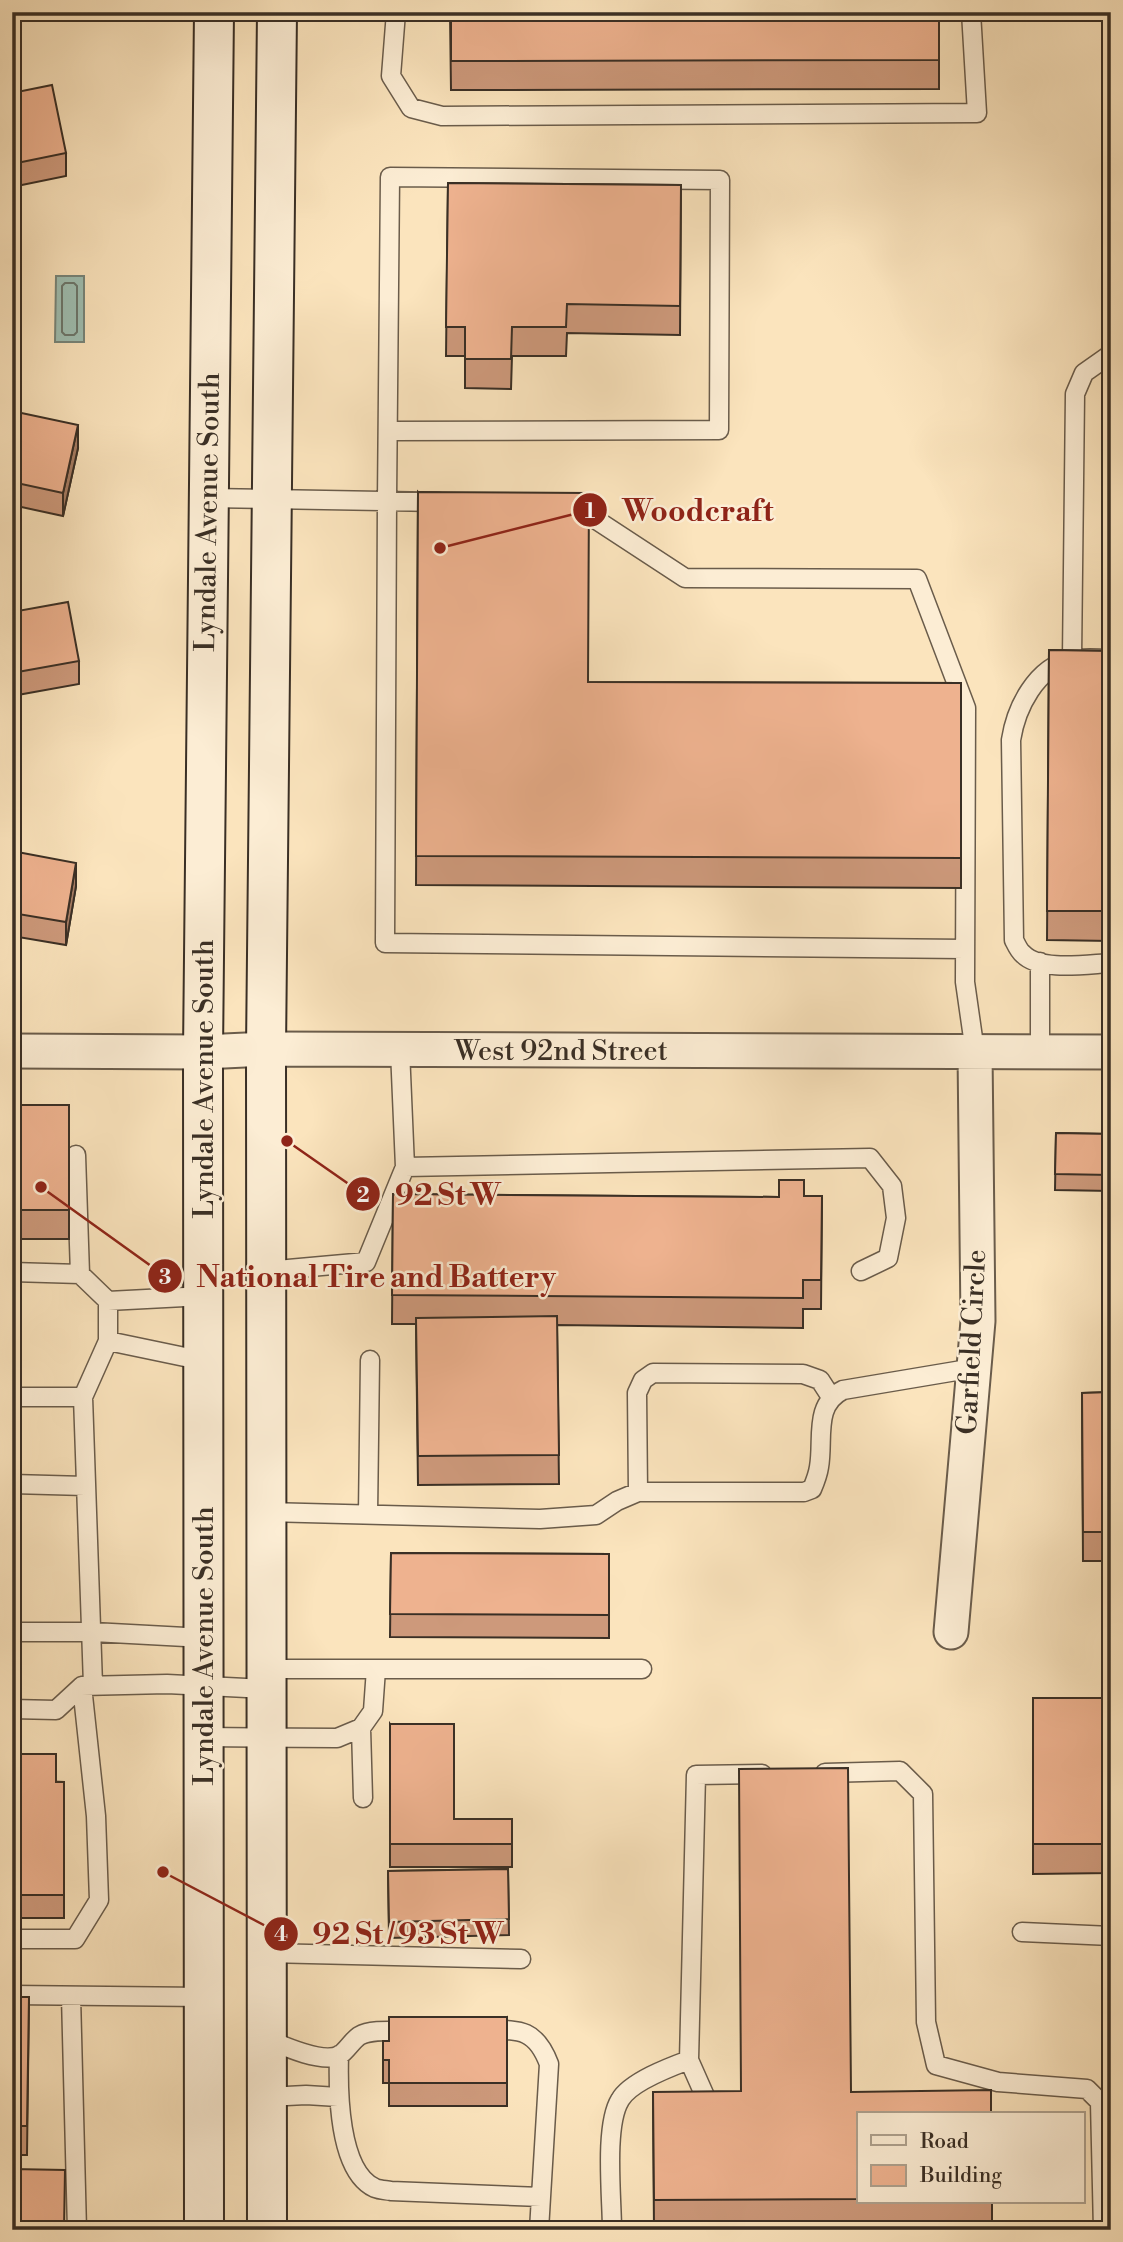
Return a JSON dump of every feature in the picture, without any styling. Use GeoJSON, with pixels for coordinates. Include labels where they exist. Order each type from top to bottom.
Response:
{"type":"FeatureCollection","features":[{"type":"Feature","properties":{"kind":"main road","name":"Lyndale Avenue South"},"geometry":{"type":"LineString","coordinates":[[204,2230],[203,1052],[214,12]]}},
{"type":"Feature","properties":{"kind":"main road"},"geometry":{"type":"LineString","coordinates":[[267,2230],[267,1049],[276,12]]}},
{"type":"Feature","properties":{"kind":"street","name":"West 92nd Street"},"geometry":{"type":"LineString","coordinates":[[12,1051],[203,1052],[267,1049],[1111,1052]]}},
{"type":"Feature","properties":{"kind":"street","name":"Garfield Circle"},"geometry":{"type":"LineString","coordinates":[[951,1632],[978,1321],[975,1052]]}},
{"type":"Feature","properties":{"kind":"lane"},"geometry":{"type":"LineString","coordinates":[[396,12],[391,76],[411,108],[442,117],[541,117],[976,113],[971,12]]}},
{"type":"Feature","properties":{"kind":"lane"},"geometry":{"type":"LineString","coordinates":[[388,431],[719,430],[720,180],[390,177],[387,500],[385,943],[965,949]]}},
{"type":"Feature","properties":{"kind":"lane"},"geometry":{"type":"LineString","coordinates":[[1072,659],[1075,394],[1084,373],[1111,354]]}},
{"type":"Feature","properties":{"kind":"lane"},"geometry":{"type":"LineString","coordinates":[[208,498],[454,502]]}},
{"type":"Feature","properties":{"kind":"lane"},"geometry":{"type":"LineString","coordinates":[[548,505],[575,506],[685,579],[917,579],[966,708],[965,982],[975,1052]]}},
{"type":"Feature","properties":{"kind":"lane"},"geometry":{"type":"LineString","coordinates":[[1111,659],[1072,659],[1048,669],[1027,696],[1014,724],[1011,740],[1014,940],[1024,956],[1040,962],[1059,966],[1111,963]]}},
{"type":"Feature","properties":{"kind":"lane"},"geometry":{"type":"LineString","coordinates":[[1040,962],[1040,1052]]}},
{"type":"Feature","properties":{"kind":"lane"},"geometry":{"type":"LineString","coordinates":[[267,1271],[366,1262],[405,1167],[400,1050]]}},
{"type":"Feature","properties":{"kind":"lane"},"geometry":{"type":"LineString","coordinates":[[76,1154],[80,1274]]}},
{"type":"Feature","properties":{"kind":"lane"},"geometry":{"type":"LineString","coordinates":[[405,1167],[870,1158],[892,1186],[896,1218],[888,1258],[861,1271]]}},
{"type":"Feature","properties":{"kind":"lane"},"geometry":{"type":"LineString","coordinates":[[12,1272],[80,1274],[108,1301],[108,1341],[83,1396],[93,1632],[87,1685],[99,1900],[75,1939],[12,1939]]}},
{"type":"Feature","properties":{"kind":"lane"},"geometry":{"type":"LineString","coordinates":[[108,1301],[204,1296]]}},
{"type":"Feature","properties":{"kind":"lane"},"geometry":{"type":"LineString","coordinates":[[108,1341],[204,1361]]}},
{"type":"Feature","properties":{"kind":"lane"},"geometry":{"type":"LineString","coordinates":[[368,1514],[369,1360]]}},
{"type":"Feature","properties":{"kind":"lane"},"geometry":{"type":"LineString","coordinates":[[267,1512],[540,1519],[596,1515],[617,1501],[638,1492],[804,1492],[812,1489],[819,1469],[823,1412],[831,1396],[843,1390],[974,1368]]}},
{"type":"Feature","properties":{"kind":"lane"},"geometry":{"type":"LineString","coordinates":[[638,1492],[637,1393],[643,1380],[653,1373],[803,1374],[820,1380],[831,1396]]}},
{"type":"Feature","properties":{"kind":"lane"},"geometry":{"type":"LineString","coordinates":[[12,1397],[83,1396]]}},
{"type":"Feature","properties":{"kind":"lane"},"geometry":{"type":"LineString","coordinates":[[12,1484],[85,1486]]}},
{"type":"Feature","properties":{"kind":"lane"},"geometry":{"type":"LineString","coordinates":[[12,1632],[93,1632],[204,1638]]}},
{"type":"Feature","properties":{"kind":"lane"},"geometry":{"type":"LineString","coordinates":[[204,1737],[337,1738],[361,1727],[373,1711],[376,1669]]}},
{"type":"Feature","properties":{"kind":"lane"},"geometry":{"type":"LineString","coordinates":[[12,1709],[55,1710],[87,1685],[204,1685],[376,1669],[642,1669]]}},
{"type":"Feature","properties":{"kind":"lane"},"geometry":{"type":"LineString","coordinates":[[361,1727],[363,1798]]}},
{"type":"Feature","properties":{"kind":"lane"},"geometry":{"type":"LineString","coordinates":[[805,1773],[900,1771],[923,1794],[926,2021],[936,2065],[998,2082],[1087,2089],[1100,2102],[1103,2230]]}},
{"type":"Feature","properties":{"kind":"lane"},"geometry":{"type":"LineString","coordinates":[[714,2118],[689,2060],[696,1774],[778,1773]]}},
{"type":"Feature","properties":{"kind":"lane"},"geometry":{"type":"LineString","coordinates":[[1022,1932],[1111,1936]]}},
{"type":"Feature","properties":{"kind":"lane"},"geometry":{"type":"LineString","coordinates":[[267,1952],[521,1959]]}},
{"type":"Feature","properties":{"kind":"lane"},"geometry":{"type":"LineString","coordinates":[[12,1995],[204,1997]]}},
{"type":"Feature","properties":{"kind":"lane"},"geometry":{"type":"LineString","coordinates":[[71,1996],[69,2185],[77,2230]]}},
{"type":"Feature","properties":{"kind":"lane"},"geometry":{"type":"LineString","coordinates":[[471,2030],[513,2030],[528,2035],[541,2044],[549,2063],[539,2230]]}},
{"type":"Feature","properties":{"kind":"lane"},"geometry":{"type":"LineString","coordinates":[[267,2039],[296,2052],[320,2056],[339,2055],[360,2035],[374,2032],[429,2031]]}},
{"type":"Feature","properties":{"kind":"lane"},"geometry":{"type":"LineString","coordinates":[[339,2055],[338,2097],[342,2130],[359,2175],[374,2188],[541,2197]]}},
{"type":"Feature","properties":{"kind":"lane"},"geometry":{"type":"LineString","coordinates":[[612,2230],[612,2120],[620,2099],[655,2072],[689,2060]]}},
{"type":"Feature","properties":{"kind":"lane"},"geometry":{"type":"LineString","coordinates":[[267,2097],[338,2097]]}},
{"type":"Feature","properties":{"kind":"water"},"geometry":{"type":"Polygon","coordinates":[[[56,276],[84,276],[84,342],[55,342],[56,276]]]}},
{"type":"Feature","properties":{"kind":"building"},"geometry":{"type":"Polygon","coordinates":[[[451,12],[939,12],[939,60],[451,61],[451,12]]]}},
{"type":"Feature","properties":{"kind":"building"},"geometry":{"type":"Polygon","coordinates":[[[52,85],[66,153],[12,164],[12,93],[52,85]]]}},
{"type":"Feature","properties":{"kind":"building"},"geometry":{"type":"Polygon","coordinates":[[[448,183],[681,185],[680,306],[567,304],[566,327],[512,327],[511,359],[465,359],[465,327],[446,327],[448,183]]]}},
{"type":"Feature","properties":{"kind":"building"},"geometry":{"type":"Polygon","coordinates":[[[12,411],[78,425],[63,493],[12,482],[12,411]]]}},
{"type":"Feature","properties":{"kind":"building"},"geometry":{"type":"Polygon","coordinates":[[[418,492],[589,493],[588,682],[961,683],[961,858],[416,856],[418,492]]]}},
{"type":"Feature","properties":{"kind":"building"},"geometry":{"type":"Polygon","coordinates":[[[68,602],[79,661],[12,673],[12,612],[68,602]]]}},
{"type":"Feature","properties":{"kind":"building"},"geometry":{"type":"Polygon","coordinates":[[[1049,650],[1111,651],[1111,911],[1047,911],[1049,650]]]}},
{"type":"Feature","properties":{"kind":"building"},"geometry":{"type":"Polygon","coordinates":[[[12,851],[76,863],[66,922],[12,913],[12,851]]]}},
{"type":"Feature","properties":{"kind":"building"},"geometry":{"type":"Polygon","coordinates":[[[12,1105],[69,1105],[69,1210],[12,1210],[12,1105]]]}},
{"type":"Feature","properties":{"kind":"building"},"geometry":{"type":"Polygon","coordinates":[[[1056,1133],[1111,1134],[1111,1175],[1055,1174],[1056,1133]]]}},
{"type":"Feature","properties":{"kind":"building"},"geometry":{"type":"Polygon","coordinates":[[[779,1180],[804,1180],[804,1196],[822,1196],[821,1280],[803,1280],[803,1298],[392,1295],[393,1194],[779,1197],[779,1180]]]}},
{"type":"Feature","properties":{"kind":"building"},"geometry":{"type":"Polygon","coordinates":[[[557,1316],[559,1455],[418,1456],[416,1318],[557,1316]]]}},
{"type":"Feature","properties":{"kind":"building"},"geometry":{"type":"Polygon","coordinates":[[[1111,1392],[1111,1532],[1083,1532],[1082,1393],[1111,1392]]]}},
{"type":"Feature","properties":{"kind":"building"},"geometry":{"type":"Polygon","coordinates":[[[391,1553],[609,1554],[609,1615],[390,1614],[391,1553]]]}},
{"type":"Feature","properties":{"kind":"building"},"geometry":{"type":"Polygon","coordinates":[[[1033,1698],[1111,1698],[1111,1844],[1033,1844],[1033,1698]]]}},
{"type":"Feature","properties":{"kind":"building"},"geometry":{"type":"Polygon","coordinates":[[[390,1724],[454,1724],[454,1819],[512,1819],[512,1844],[390,1844],[390,1724]]]}},
{"type":"Feature","properties":{"kind":"building"},"geometry":{"type":"Polygon","coordinates":[[[19,1754],[56,1754],[56,1782],[64,1782],[64,1895],[12,1895],[12,1780],[19,1780],[19,1754]]]}},
{"type":"Feature","properties":{"kind":"building"},"geometry":{"type":"Polygon","coordinates":[[[848,1768],[851,2092],[991,2090],[991,2112],[857,2112],[857,2199],[654,2200],[653,2092],[741,2091],[739,1769],[848,1768]]]}},
{"type":"Feature","properties":{"kind":"building"},"geometry":{"type":"Polygon","coordinates":[[[508,1869],[509,1919],[389,1922],[388,1871],[508,1869]]]}},
{"type":"Feature","properties":{"kind":"building"},"geometry":{"type":"Polygon","coordinates":[[[12,1997],[29,1997],[27,2126],[12,2126],[12,1997]]]}},
{"type":"Feature","properties":{"kind":"building"},"geometry":{"type":"Polygon","coordinates":[[[389,2017],[507,2017],[507,2083],[389,2083],[389,2060],[383,2060],[383,2041],[389,2041],[389,2017]]]}},
{"type":"Feature","properties":{"kind":"building"},"geometry":{"type":"Polygon","coordinates":[[[12,2169],[65,2170],[64,2230],[12,2230],[12,2169]]]}},
{"type":"Feature","properties":{"kind":"place","name":"Woodcraft"},"geometry":{"type":"Point","coordinates":[440,548]}},
{"type":"Feature","properties":{"kind":"place","name":"92 St W"},"geometry":{"type":"Point","coordinates":[287,1141]}},
{"type":"Feature","properties":{"kind":"place","name":"National Tire and Battery"},"geometry":{"type":"Point","coordinates":[41,1187]}},
{"type":"Feature","properties":{"kind":"place","name":"92 St / 93 St W"},"geometry":{"type":"Point","coordinates":[163,1872]}}]}
